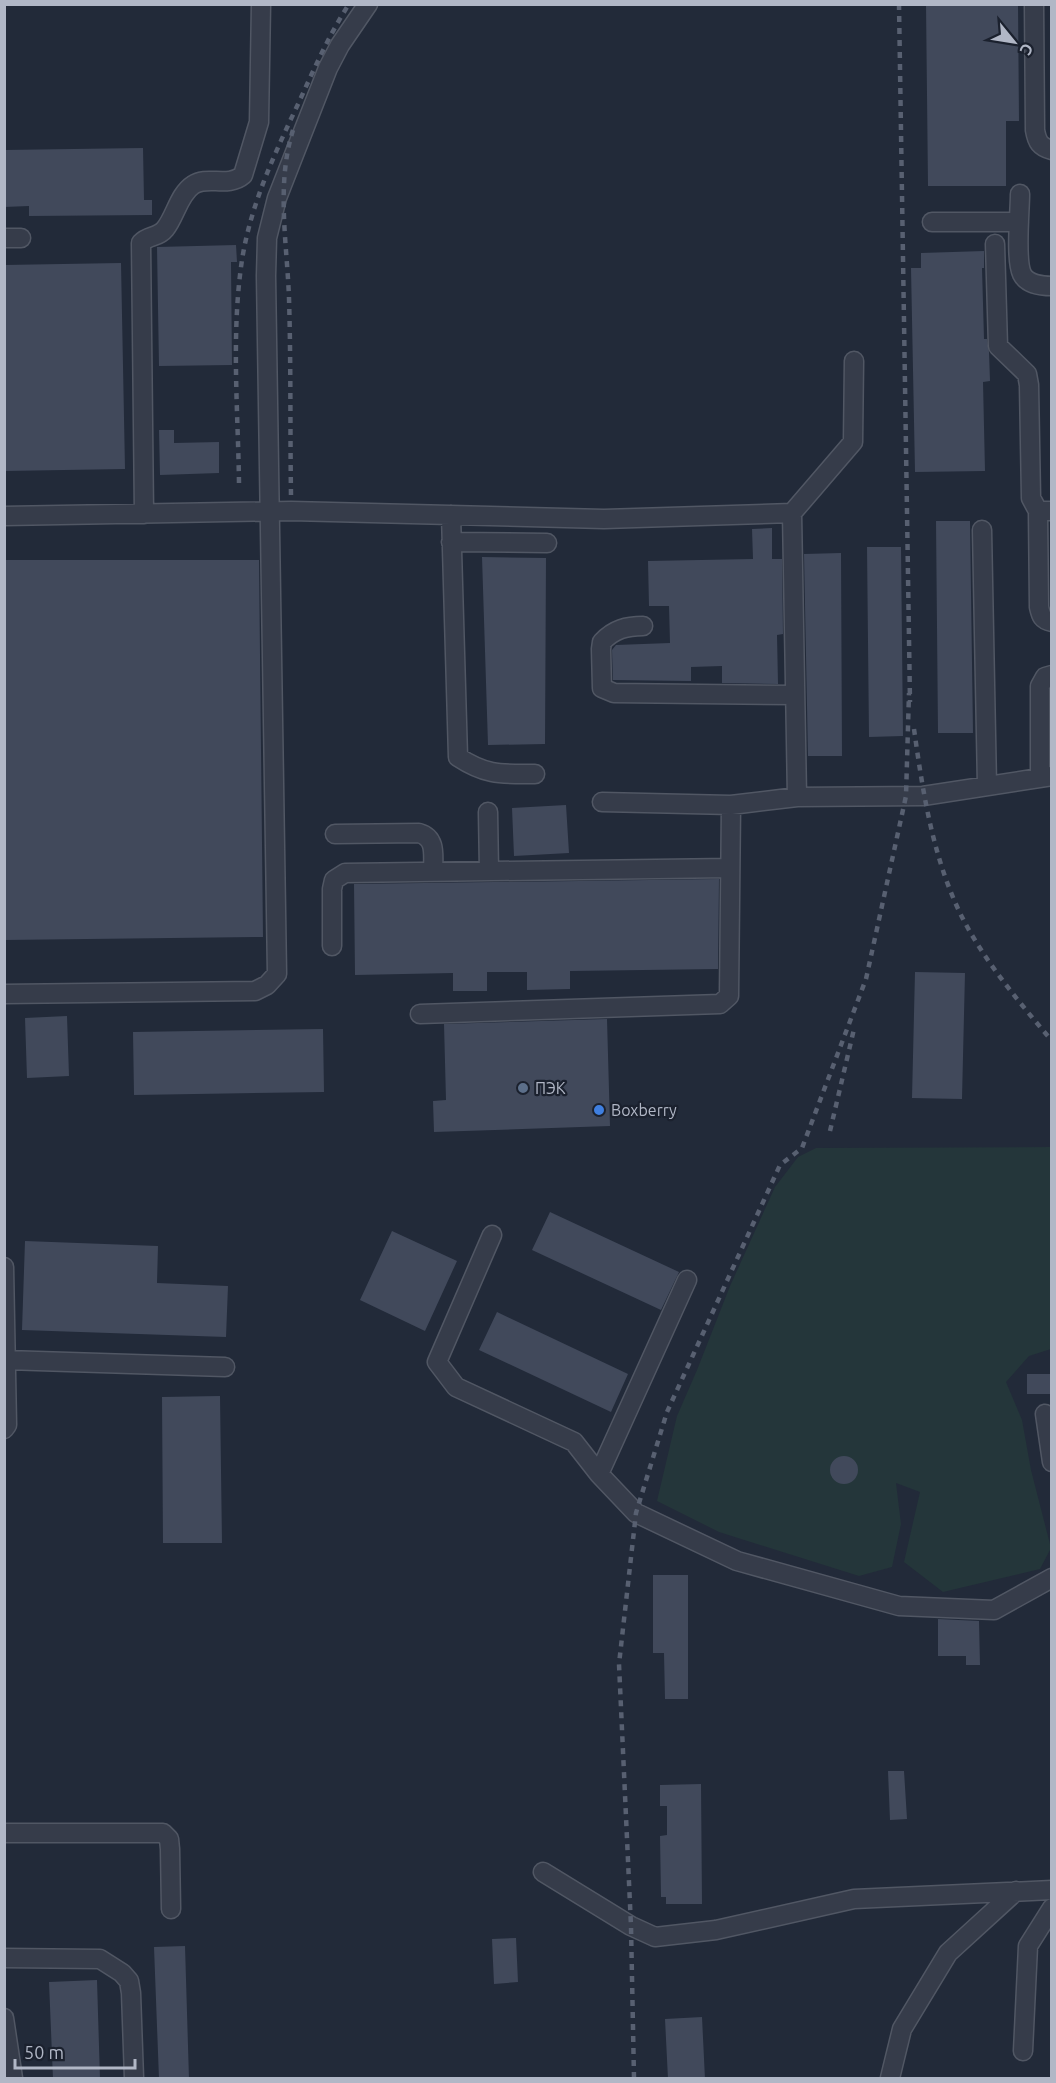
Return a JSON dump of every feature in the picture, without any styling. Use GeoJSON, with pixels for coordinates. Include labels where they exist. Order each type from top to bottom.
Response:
{"type":"FeatureCollection","features":[{"type":"Feature","properties":{"kind":"street"},"geometry":{"type":"LineString","coordinates":[[144,514],[141,243],[145,239],[160,235],[193,184],[237,180],[243,175],[259,122],[261,4]]}},
{"type":"Feature","properties":{"kind":"street"},"geometry":{"type":"LineString","coordinates":[[4,994],[255,991],[267,985],[277,974],[268,512],[267,238],[277,198],[328,68],[340,45],[368,4]]}},
{"type":"Feature","properties":{"kind":"street"},"geometry":{"type":"LineString","coordinates":[[1034,4],[1035,130],[1038,142],[1044,148],[1052,150]]}},
{"type":"Feature","properties":{"kind":"street"},"geometry":{"type":"LineString","coordinates":[[1020,194],[1019,262],[1023,276],[1032,283],[1052,286]]}},
{"type":"Feature","properties":{"kind":"street"},"geometry":{"type":"LineString","coordinates":[[932,222],[1019,222]]}},
{"type":"Feature","properties":{"kind":"street"},"geometry":{"type":"LineString","coordinates":[[995,244],[998,346],[1027,375],[1029,385],[1030,498],[1045,511],[1039,607],[1045,621],[1052,622]]}},
{"type":"Feature","properties":{"kind":"street"},"geometry":{"type":"LineString","coordinates":[[797,797],[792,513],[853,442],[854,361]]}},
{"type":"Feature","properties":{"kind":"street"},"geometry":{"type":"LineString","coordinates":[[4,516],[291,511],[604,519],[792,513]]}},
{"type":"Feature","properties":{"kind":"street"},"geometry":{"type":"LineString","coordinates":[[451,515],[459,757],[472,766],[493,774],[535,774]]}},
{"type":"Feature","properties":{"kind":"street"},"geometry":{"type":"LineString","coordinates":[[982,530],[987,786]]}},
{"type":"Feature","properties":{"kind":"street"},"geometry":{"type":"LineString","coordinates":[[452,542],[547,543]]}},
{"type":"Feature","properties":{"kind":"street"},"geometry":{"type":"LineString","coordinates":[[644,626],[624,626],[602,642],[601,680],[602,688],[607,692],[795,695]]}},
{"type":"Feature","properties":{"kind":"street"},"geometry":{"type":"LineString","coordinates":[[602,802],[732,805],[797,797],[923,796],[1046,777],[1046,737],[1040,686],[1045,676],[1052,675]]}},
{"type":"Feature","properties":{"kind":"street"},"geometry":{"type":"LineString","coordinates":[[420,1014],[720,1004],[729,996],[732,805]]}},
{"type":"Feature","properties":{"kind":"street"},"geometry":{"type":"LineString","coordinates":[[488,812],[489,871]]}},
{"type":"Feature","properties":{"kind":"street"},"geometry":{"type":"LineString","coordinates":[[335,834],[419,833],[426,835],[430,838],[432,845],[433,872]]}},
{"type":"Feature","properties":{"kind":"street"},"geometry":{"type":"LineString","coordinates":[[332,946],[332,889],[334,880],[345,873],[730,868]]}},
{"type":"Feature","properties":{"kind":"street"},"geometry":{"type":"LineString","coordinates":[[492,1234],[437,1362],[456,1387],[574,1442],[599,1474],[636,1513],[737,1561],[899,1606],[994,1610],[1052,1578]]}},
{"type":"Feature","properties":{"kind":"street"},"geometry":{"type":"LineString","coordinates":[[4,1267],[7,1425],[4,1429]]}},
{"type":"Feature","properties":{"kind":"street"},"geometry":{"type":"LineString","coordinates":[[599,1474],[687,1280]]}},
{"type":"Feature","properties":{"kind":"street"},"geometry":{"type":"LineString","coordinates":[[6,1360],[225,1367]]}},
{"type":"Feature","properties":{"kind":"street"},"geometry":{"type":"LineString","coordinates":[[1045,1414],[1052,1462]]}},
{"type":"Feature","properties":{"kind":"street"},"geometry":{"type":"LineString","coordinates":[[4,1833],[163,1833],[169,1839],[171,1849],[171,1909]]}},
{"type":"Feature","properties":{"kind":"street"},"geometry":{"type":"LineString","coordinates":[[543,1872],[631,1926],[655,1937],[716,1930],[854,1899],[1052,1890]]}},
{"type":"Feature","properties":{"kind":"street"},"geometry":{"type":"LineString","coordinates":[[890,2079],[902,2029],[948,1953],[1016,1891]]}},
{"type":"Feature","properties":{"kind":"street"},"geometry":{"type":"LineString","coordinates":[[1023,2051],[1028,1946],[1052,1908]]}},
{"type":"Feature","properties":{"kind":"street"},"geometry":{"type":"LineString","coordinates":[[4,1958],[90,1957],[108,1962],[122,1973],[129,1981],[131,1993],[134,2079]]}},
{"type":"Feature","properties":{"kind":"street"},"geometry":{"type":"LineString","coordinates":[[4,2018],[13,2079]]}},
{"type":"Feature","properties":{"kind":"shaded area"},"geometry":{"type":"Polygon","coordinates":[[[1051,1147],[1051,1349],[1029,1356],[1006,1382],[1022,1420],[1031,1470],[1051,1548],[1040,1569],[943,1592],[904,1562],[920,1492],[896,1483],[901,1524],[892,1567],[859,1576],[719,1532],[657,1501],[677,1416],[730,1286],[775,1187],[798,1157],[816,1148],[1051,1147]]]}},
{"type":"Feature","properties":{"kind":"building"},"geometry":{"type":"Polygon","coordinates":[[[926,4],[1018,4],[1019,121],[1006,121],[1006,186],[928,186],[926,4]]]}},
{"type":"Feature","properties":{"kind":"building"},"geometry":{"type":"Polygon","coordinates":[[[143,148],[144,200],[152,200],[152,215],[29,216],[29,206],[4,207],[4,150],[143,148]]]}},
{"type":"Feature","properties":{"kind":"building"},"geometry":{"type":"Polygon","coordinates":[[[236,245],[237,262],[231,262],[232,365],[159,366],[157,247],[236,245]]]}},
{"type":"Feature","properties":{"kind":"building"},"geometry":{"type":"Polygon","coordinates":[[[984,251],[984,268],[982,268],[984,339],[987,339],[989,352],[990,381],[983,382],[985,471],[915,472],[911,268],[921,268],[921,253],[984,251]]]}},
{"type":"Feature","properties":{"kind":"building"},"geometry":{"type":"Polygon","coordinates":[[[121,263],[125,469],[4,471],[4,265],[121,263]]]}},
{"type":"Feature","properties":{"kind":"building"},"geometry":{"type":"Polygon","coordinates":[[[159,430],[174,430],[174,443],[219,442],[219,473],[160,475],[159,430]]]}},
{"type":"Feature","properties":{"kind":"building"},"geometry":{"type":"Polygon","coordinates":[[[936,521],[970,521],[973,733],[938,733],[936,521]]]}},
{"type":"Feature","properties":{"kind":"building"},"geometry":{"type":"Polygon","coordinates":[[[772,528],[772,559],[782,559],[783,634],[777,635],[778,684],[722,683],[722,666],[691,667],[691,681],[613,680],[612,650],[616,645],[670,643],[669,606],[649,606],[648,561],[753,559],[752,529],[772,528]]]}},
{"type":"Feature","properties":{"kind":"building"},"geometry":{"type":"Polygon","coordinates":[[[867,547],[901,547],[903,736],[869,737],[867,547]]]}},
{"type":"Feature","properties":{"kind":"building"},"geometry":{"type":"Polygon","coordinates":[[[841,553],[842,756],[808,756],[804,554],[841,553]]]}},
{"type":"Feature","properties":{"kind":"building"},"geometry":{"type":"Polygon","coordinates":[[[482,557],[546,558],[545,744],[488,745],[482,557]]]}},
{"type":"Feature","properties":{"kind":"building"},"geometry":{"type":"Polygon","coordinates":[[[4,560],[259,560],[263,937],[4,940],[4,560]]]}},
{"type":"Feature","properties":{"kind":"building"},"geometry":{"type":"Polygon","coordinates":[[[566,805],[569,853],[514,856],[512,808],[566,805]]]}},
{"type":"Feature","properties":{"kind":"building"},"geometry":{"type":"Polygon","coordinates":[[[719,879],[718,969],[570,971],[570,989],[527,990],[527,972],[487,972],[487,991],[453,991],[453,973],[355,975],[354,884],[719,879]]]}},
{"type":"Feature","properties":{"kind":"building"},"geometry":{"type":"Polygon","coordinates":[[[915,972],[965,973],[962,1099],[912,1098],[915,972]]]}},
{"type":"Feature","properties":{"kind":"building"},"geometry":{"type":"Polygon","coordinates":[[[67,1016],[69,1076],[27,1078],[25,1018],[67,1016]]]}},
{"type":"Feature","properties":{"kind":"building"},"geometry":{"type":"Polygon","coordinates":[[[607,1019],[610,1126],[434,1132],[433,1101],[446,1100],[444,1024],[607,1019]]]}},
{"type":"Feature","properties":{"kind":"building"},"geometry":{"type":"Polygon","coordinates":[[[323,1029],[324,1092],[134,1095],[133,1032],[323,1029]]]}},
{"type":"Feature","properties":{"kind":"building"},"geometry":{"type":"Polygon","coordinates":[[[550,1212],[679,1272],[661,1310],[532,1250],[550,1212]]]}},
{"type":"Feature","properties":{"kind":"building"},"geometry":{"type":"Polygon","coordinates":[[[392,1231],[457,1261],[425,1331],[360,1300],[392,1231]]]}},
{"type":"Feature","properties":{"kind":"building"},"geometry":{"type":"Polygon","coordinates":[[[25,1241],[158,1246],[157,1283],[228,1286],[226,1337],[22,1330],[25,1241]]]}},
{"type":"Feature","properties":{"kind":"building"},"geometry":{"type":"Polygon","coordinates":[[[497,1312],[628,1374],[611,1412],[479,1350],[497,1312]]]}},
{"type":"Feature","properties":{"kind":"building"},"geometry":{"type":"Polygon","coordinates":[[[1027,1374],[1052,1374],[1052,1394],[1027,1394],[1027,1374]]]}},
{"type":"Feature","properties":{"kind":"building"},"geometry":{"type":"Polygon","coordinates":[[[220,1396],[222,1543],[163,1543],[162,1397],[220,1396]]]}},
{"type":"Feature","properties":{"kind":"building"},"geometry":{"type":"Polygon","coordinates":[[[844,1456],[854,1460],[858,1470],[854,1480],[844,1484],[834,1480],[830,1470],[834,1460],[844,1456]]]}},
{"type":"Feature","properties":{"kind":"building"},"geometry":{"type":"Polygon","coordinates":[[[653,1575],[688,1575],[688,1699],[665,1699],[664,1653],[653,1653],[653,1575]]]}},
{"type":"Feature","properties":{"kind":"building"},"geometry":{"type":"Polygon","coordinates":[[[938,1619],[979,1621],[980,1665],[966,1665],[966,1656],[938,1656],[938,1619]]]}},
{"type":"Feature","properties":{"kind":"building"},"geometry":{"type":"Polygon","coordinates":[[[888,1771],[904,1771],[907,1819],[890,1820],[888,1771]]]}},
{"type":"Feature","properties":{"kind":"building"},"geometry":{"type":"Polygon","coordinates":[[[701,1784],[702,1904],[666,1904],[666,1897],[661,1897],[660,1836],[667,1835],[667,1806],[660,1806],[660,1785],[701,1784]]]}},
{"type":"Feature","properties":{"kind":"building"},"geometry":{"type":"Polygon","coordinates":[[[516,1938],[518,1982],[494,1984],[492,1939],[516,1938]]]}},
{"type":"Feature","properties":{"kind":"building"},"geometry":{"type":"Polygon","coordinates":[[[185,1946],[189,2079],[159,2079],[154,1947],[185,1946]]]}},
{"type":"Feature","properties":{"kind":"building"},"geometry":{"type":"Polygon","coordinates":[[[97,1980],[100,2079],[53,2079],[49,1982],[97,1980]]]}},
{"type":"Feature","properties":{"kind":"building"},"geometry":{"type":"Polygon","coordinates":[[[702,2017],[705,2079],[668,2079],[665,2019],[702,2017]]]}},
{"type":"Feature","properties":{"kind":"railway"},"geometry":{"type":"LineString","coordinates":[[239,483],[237,315],[246,239],[251,218],[273,159],[322,52],[349,4]]}},
{"type":"Feature","properties":{"kind":"railway"},"geometry":{"type":"LineString","coordinates":[[899,4],[910,702]]}},
{"type":"Feature","properties":{"kind":"railway"},"geometry":{"type":"LineString","coordinates":[[291,495],[290,323],[284,192],[288,150],[293,130]]}},
{"type":"Feature","properties":{"kind":"railway"},"geometry":{"type":"LineString","coordinates":[[634,2078],[631,1926],[619,1664],[636,1513],[667,1412],[780,1165],[802,1148],[866,979],[906,796],[909,693]]}},
{"type":"Feature","properties":{"kind":"railway"},"geometry":{"type":"LineString","coordinates":[[914,729],[931,826],[953,897],[972,935],[993,967],[1052,1041]]}},
{"type":"Feature","properties":{"kind":"railway"},"geometry":{"type":"LineString","coordinates":[[830,1131],[854,1029]]}},
{"type":"Feature","properties":{"kind":"place","name":"ПЭК"},"geometry":{"type":"Point","coordinates":[523,1088]}},
{"type":"Feature","properties":{"kind":"place","name":"Boxberry"},"geometry":{"type":"Point","coordinates":[599,1110]}}]}
